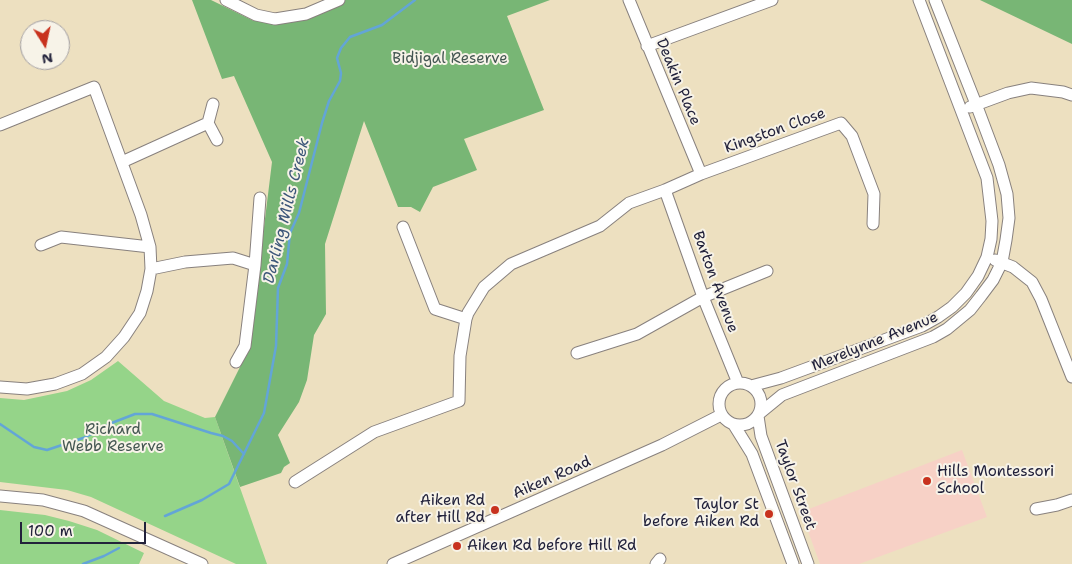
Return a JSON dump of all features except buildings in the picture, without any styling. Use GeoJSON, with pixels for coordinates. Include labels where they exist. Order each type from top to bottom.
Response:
{"type":"FeatureCollection","features":[{"type":"Feature","properties":{"kind":"street"},"geometry":{"type":"LineString","coordinates":[[226,0],[256,14],[275,19],[306,14],[339,0]]}},
{"type":"Feature","properties":{"kind":"street","name":"Deakin Place"},"geometry":{"type":"LineString","coordinates":[[629,0],[701,174]]}},
{"type":"Feature","properties":{"kind":"street"},"geometry":{"type":"LineString","coordinates":[[648,46],[772,0]]}},
{"type":"Feature","properties":{"kind":"street","name":"Merelynne Avenue"},"geometry":{"type":"LineString","coordinates":[[751,386],[780,378],[876,343],[922,326],[939,317],[966,293],[978,276],[987,257],[991,239],[991,202],[987,178],[919,0]]}},
{"type":"Feature","properties":{"kind":"street","name":"Merelynne Avenue"},"geometry":{"type":"LineString","coordinates":[[759,414],[782,395],[933,337],[947,329],[970,310],[993,280],[1002,262],[1009,218],[1007,194],[999,165],[935,0]]}},
{"type":"Feature","properties":{"kind":"street"},"geometry":{"type":"LineString","coordinates":[[0,125],[94,87],[141,215],[150,247],[151,269],[140,313],[124,337],[106,357],[82,374],[56,384],[27,389],[0,387]]}},
{"type":"Feature","properties":{"kind":"street"},"geometry":{"type":"LineString","coordinates":[[962,110],[1008,93],[1031,88],[1072,95]]}},
{"type":"Feature","properties":{"kind":"street"},"geometry":{"type":"LineString","coordinates":[[212,104],[208,123],[217,140]]}},
{"type":"Feature","properties":{"kind":"street"},"geometry":{"type":"LineString","coordinates":[[122,162],[208,123]]}},
{"type":"Feature","properties":{"kind":"street","name":"Kingston Close"},"geometry":{"type":"LineString","coordinates":[[701,174],[840,123],[852,136],[874,194],[873,224]]}},
{"type":"Feature","properties":{"kind":"street"},"geometry":{"type":"LineString","coordinates":[[295,482],[374,432],[459,400],[460,356],[466,318],[484,287],[512,264],[600,226],[629,204],[701,174]]}},
{"type":"Feature","properties":{"kind":"street","name":"Barton Avenue"},"geometry":{"type":"LineString","coordinates":[[666,190],[703,297],[738,383]]}},
{"type":"Feature","properties":{"kind":"street"},"geometry":{"type":"LineString","coordinates":[[236,362],[245,346],[255,265],[260,198]]}},
{"type":"Feature","properties":{"kind":"street"},"geometry":{"type":"LineString","coordinates":[[403,227],[435,309],[466,318]]}},
{"type":"Feature","properties":{"kind":"street"},"geometry":{"type":"LineString","coordinates":[[41,245],[60,237],[150,247]]}},
{"type":"Feature","properties":{"kind":"street"},"geometry":{"type":"LineString","coordinates":[[987,257],[1013,267],[1032,282],[1041,299],[1072,377]]}},
{"type":"Feature","properties":{"kind":"street"},"geometry":{"type":"LineString","coordinates":[[151,269],[185,262],[233,258],[255,265]]}},
{"type":"Feature","properties":{"kind":"street"},"geometry":{"type":"LineString","coordinates":[[577,353],[637,334],[703,297],[768,271]]}},
{"type":"Feature","properties":{"kind":"street"},"geometry":{"type":"LineString","coordinates":[[939,317],[947,329]]}},
{"type":"Feature","properties":{"kind":"street"},"geometry":{"type":"LineString","coordinates":[[876,343],[880,357]]}},
{"type":"Feature","properties":{"kind":"street"},"geometry":{"type":"LineString","coordinates":[[738,383],[745,383],[751,386],[760,398],[761,405],[759,414],[747,424],[734,425],[724,420],[718,408],[720,394],[731,385],[738,383]]}},
{"type":"Feature","properties":{"kind":"street","name":"Taylor Street"},"geometry":{"type":"LineString","coordinates":[[759,414],[761,436],[808,564]]}},
{"type":"Feature","properties":{"kind":"street","name":"Aiken Road"},"geometry":{"type":"LineString","coordinates":[[393,564],[662,445],[721,415]]}},
{"type":"Feature","properties":{"kind":"street","name":"Taylor Street"},"geometry":{"type":"LineString","coordinates":[[734,425],[752,454],[793,564]]}},
{"type":"Feature","properties":{"kind":"street"},"geometry":{"type":"LineString","coordinates":[[0,496],[43,500],[78,509],[105,519],[202,564]]}},
{"type":"Feature","properties":{"kind":"street"},"geometry":{"type":"LineString","coordinates":[[1036,508],[1057,505],[1072,500]]}},
{"type":"Feature","properties":{"kind":"shaded area","name":"Hills Montessori School"},"geometry":{"type":"Polygon","coordinates":[[[962,450],[987,517],[859,564],[820,564],[801,512],[962,450]]]}},
{"type":"Feature","properties":{"kind":"green space","name":"Bidjigal Reserve"},"geometry":{"type":"Polygon","coordinates":[[[192,0],[211,0],[254,21],[301,13],[326,0],[550,0],[507,16],[544,110],[464,139],[477,170],[433,187],[420,212],[411,207],[398,207],[364,121],[325,244],[326,314],[314,335],[307,380],[299,402],[278,435],[290,463],[284,467],[281,473],[240,487],[215,417],[249,349],[272,162],[234,76],[222,79],[192,0]]]}},
{"type":"Feature","properties":{"kind":"green space"},"geometry":{"type":"Polygon","coordinates":[[[980,0],[1072,0],[1072,44],[980,0]]]}},
{"type":"Feature","properties":{"kind":"green space","name":"Richard Webb Reserve"},"geometry":{"type":"Polygon","coordinates":[[[118,361],[164,401],[205,418],[215,417],[267,564],[236,564],[91,497],[67,490],[0,482],[0,398],[24,400],[67,391],[91,380],[118,361]]]}},
{"type":"Feature","properties":{"kind":"green space"},"geometry":{"type":"Polygon","coordinates":[[[0,510],[45,515],[69,521],[97,530],[144,553],[139,564],[0,564],[0,510]]]}},
{"type":"Feature","properties":{"kind":"waterway","name":"Darling Mills Creek"},"geometry":{"type":"LineString","coordinates":[[165,516],[202,500],[229,484],[264,413],[276,346],[278,288],[287,264],[290,233],[299,213],[322,123],[329,101],[340,81],[341,73],[337,58],[341,48],[350,37],[382,25],[415,0]]}},
{"type":"Feature","properties":{"kind":"waterway"},"geometry":{"type":"LineString","coordinates":[[0,424],[34,447],[47,450],[86,437],[109,424],[135,414],[152,414],[223,436],[232,441],[244,454]]}},
{"type":"Feature","properties":{"kind":"waterway","name":"Darling Mills Creek"},"geometry":{"type":"LineString","coordinates":[[83,564],[119,548]]}},
{"type":"Feature","properties":{"kind":"place","name":"Hills Montessori School"},"geometry":{"type":"Point","coordinates":[927,481]}},
{"type":"Feature","properties":{"kind":"place","name":"Aiken Rd after Hill Rd"},"geometry":{"type":"Point","coordinates":[495,510]}},
{"type":"Feature","properties":{"kind":"place","name":"Taylor St before Aiken Rd"},"geometry":{"type":"Point","coordinates":[769,514]}},
{"type":"Feature","properties":{"kind":"place","name":"Aiken Rd before Hill Rd"},"geometry":{"type":"Point","coordinates":[457,546]}}]}
